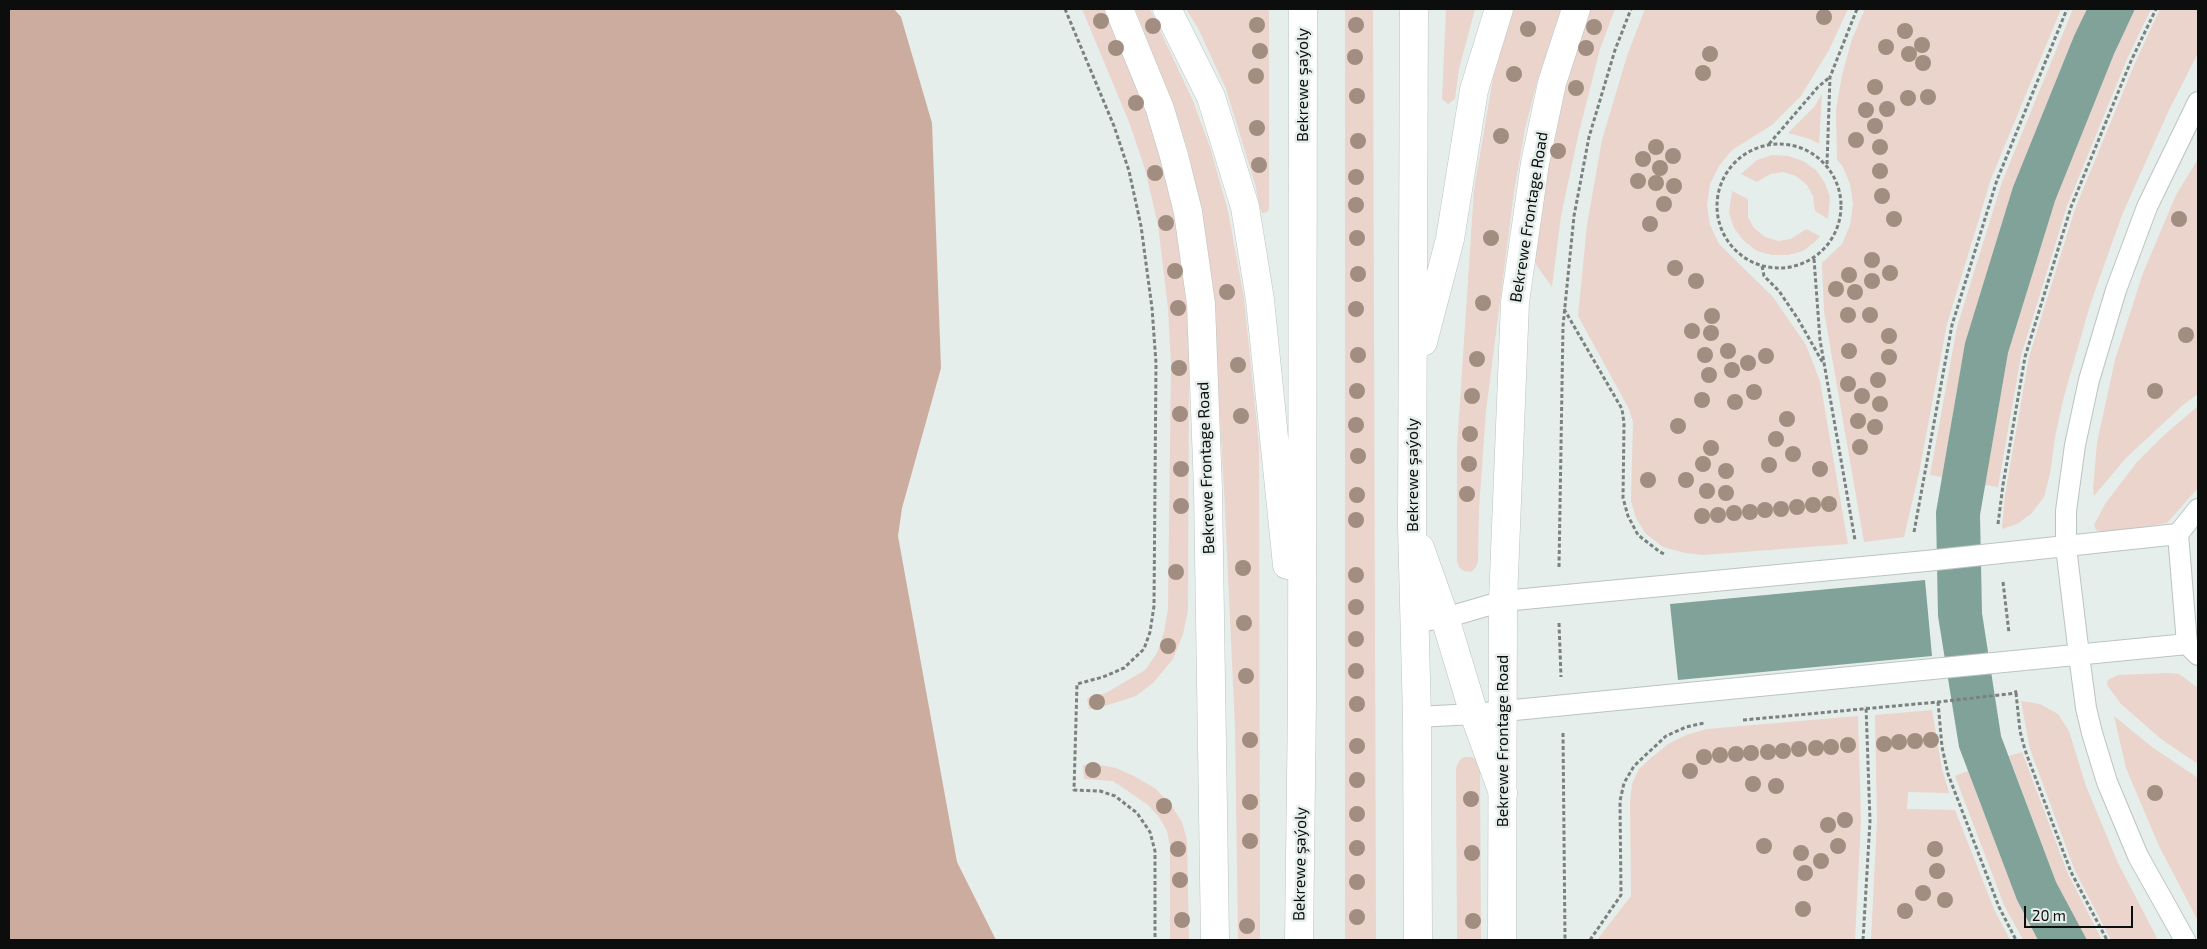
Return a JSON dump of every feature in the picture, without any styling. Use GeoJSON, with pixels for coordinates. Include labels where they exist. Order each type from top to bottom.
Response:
{"type":"FeatureCollection","features":[{"type":"Feature","properties":{"kind":"main road","name":"Bekrewe Frontage Road"},"geometry":{"type":"LineString","coordinates":[[1118,9],[1160,109],[1174,156],[1188,212],[1201,304],[1208,488],[1216,940]]}},
{"type":"Feature","properties":{"kind":"main road"},"geometry":{"type":"LineString","coordinates":[[1167,9],[1211,98],[1245,207],[1260,300],[1302,700]]}},
{"type":"Feature","properties":{"kind":"main road","name":"Bekrewe şaýoly"},"geometry":{"type":"LineString","coordinates":[[1299,940],[1302,700],[1303,9]]}},
{"type":"Feature","properties":{"kind":"main road","name":"Bekrewe şaýoly"},"geometry":{"type":"LineString","coordinates":[[1414,9],[1412,526],[1417,717],[1418,940]]}},
{"type":"Feature","properties":{"kind":"main road"},"geometry":{"type":"LineString","coordinates":[[1414,379],[1450,239],[1474,90],[1499,9]]}},
{"type":"Feature","properties":{"kind":"main road","name":"Bekrewe Frontage Road"},"geometry":{"type":"LineString","coordinates":[[1502,940],[1503,601],[1515,302],[1535,163],[1552,83],[1576,9]]}},
{"type":"Feature","properties":{"kind":"main road"},"geometry":{"type":"LineString","coordinates":[[1412,526],[1445,618],[1474,714],[1503,793]]}},
{"type":"Feature","properties":{"kind":"lane"},"geometry":{"type":"LineString","coordinates":[[2185,940],[2138,856],[2108,782],[2086,708],[2066,547],[2066,511],[2075,446],[2089,380],[2113,299],[2147,207],[2198,102]]}},
{"type":"Feature","properties":{"kind":"lane"},"geometry":{"type":"LineString","coordinates":[[1414,622],[1445,618],[1503,601],[1926,561],[2178,534],[2198,509]]}},
{"type":"Feature","properties":{"kind":"lane"},"geometry":{"type":"LineString","coordinates":[[1417,717],[1474,714],[2079,655],[2193,650],[2178,534]]}},
{"type":"Feature","properties":{"kind":"path"},"geometry":{"type":"LineString","coordinates":[[1065,9],[1103,98],[1129,171],[1141,226],[1152,308],[1156,363],[1154,606],[1150,632],[1144,649],[1124,668],[1077,684],[1074,790],[1100,791],[1116,796],[1137,813],[1150,832],[1155,851],[1155,940]]}},
{"type":"Feature","properties":{"kind":"path"},"geometry":{"type":"LineString","coordinates":[[1566,940],[1558,596],[1564,309],[1574,216],[1589,138],[1615,50],[1630,9]]}},
{"type":"Feature","properties":{"kind":"path"},"geometry":{"type":"LineString","coordinates":[[1827,165],[1830,78],[1857,9]]}},
{"type":"Feature","properties":{"kind":"path"},"geometry":{"type":"LineString","coordinates":[[1913,539],[1952,325],[1997,180],[2067,9]]}},
{"type":"Feature","properties":{"kind":"path"},"geometry":{"type":"LineString","coordinates":[[1997,533],[2002,485],[2025,357],[2039,310],[2071,207],[2131,61],[2156,9]]}},
{"type":"Feature","properties":{"kind":"path"},"geometry":{"type":"LineString","coordinates":[[1768,145],[1818,87],[1830,78]]}},
{"type":"Feature","properties":{"kind":"path"},"geometry":{"type":"LineString","coordinates":[[1768,145],[1797,146],[1813,154],[1827,165],[1837,180],[1842,215],[1836,232],[1827,247],[1814,259],[1797,266],[1780,269],[1762,266],[1746,259],[1732,247],[1722,232],[1717,215],[1717,198],[1722,180],[1732,165],[1745,153],[1768,145]]}},
{"type":"Feature","properties":{"kind":"path"},"geometry":{"type":"LineString","coordinates":[[1814,259],[1816,307],[1859,567]]}},
{"type":"Feature","properties":{"kind":"path"},"geometry":{"type":"LineString","coordinates":[[1762,266],[1764,276],[1779,291],[1798,319],[1825,366]]}},
{"type":"Feature","properties":{"kind":"path"},"geometry":{"type":"LineString","coordinates":[[1564,309],[1622,408],[1624,424],[1623,498],[1628,516],[1638,535],[1660,552],[1675,557]]}},
{"type":"Feature","properties":{"kind":"path"},"geometry":{"type":"LineString","coordinates":[[1998,553],[2008,662]]}},
{"type":"Feature","properties":{"kind":"path"},"geometry":{"type":"LineString","coordinates":[[1863,940],[1870,821],[1864,676]]}},
{"type":"Feature","properties":{"kind":"path"},"geometry":{"type":"LineString","coordinates":[[2016,693],[2020,731],[2026,750],[2071,872],[2106,940]]}},
{"type":"Feature","properties":{"kind":"path"},"geometry":{"type":"LineString","coordinates":[[1741,720],[2009,694]]}},
{"type":"Feature","properties":{"kind":"path"},"geometry":{"type":"LineString","coordinates":[[1940,702],[1942,747],[1951,782],[1999,907],[2016,940]]}},
{"type":"Feature","properties":{"kind":"path"},"geometry":{"type":"LineString","coordinates":[[1590,940],[1621,895],[1620,801],[1624,782],[1646,752],[1666,736],[1686,727],[1712,722]]}},
{"type":"Feature","properties":{"kind":"shaded area"},"geometry":{"type":"Polygon","coordinates":[[[9,9],[894,9],[901,17],[932,123],[941,368],[902,508],[898,536],[957,862],[996,940],[9,940],[9,9]]]}},
{"type":"Feature","properties":{"kind":"shaded area"},"geometry":{"type":"Polygon","coordinates":[[[1082,9],[1106,9],[1148,111],[1162,156],[1175,215],[1187,303],[1189,360],[1188,610],[1183,634],[1173,659],[1153,683],[1136,696],[1089,709],[1087,698],[1106,693],[1145,670],[1157,653],[1164,632],[1168,609],[1171,364],[1168,308],[1158,225],[1145,169],[1129,122],[1082,9]]]}},
{"type":"Feature","properties":{"kind":"shaded area"},"geometry":{"type":"Polygon","coordinates":[[[1135,9],[1150,9],[1193,101],[1210,147],[1228,211],[1244,298],[1259,445],[1260,940],[1238,940],[1235,727],[1213,301],[1201,213],[1188,151],[1174,107],[1135,9]]]}},
{"type":"Feature","properties":{"kind":"shaded area"},"geometry":{"type":"Polygon","coordinates":[[[1186,9],[1269,9],[1269,208],[1267,212],[1262,213],[1260,208],[1255,184],[1226,89],[1198,28],[1186,9]]]}},
{"type":"Feature","properties":{"kind":"shaded area"},"geometry":{"type":"Polygon","coordinates":[[[1345,9],[1373,9],[1376,940],[1345,940],[1345,9]]]}},
{"type":"Feature","properties":{"kind":"shaded area"},"geometry":{"type":"Polygon","coordinates":[[[1446,9],[1475,9],[1459,69],[1455,99],[1448,104],[1442,99],[1446,9]]]}},
{"type":"Feature","properties":{"kind":"shaded area"},"geometry":{"type":"Polygon","coordinates":[[[1513,9],[1561,9],[1537,82],[1525,129],[1514,192],[1486,411],[1479,509],[1478,561],[1476,567],[1471,572],[1464,571],[1459,567],[1457,561],[1457,446],[1474,190],[1493,78],[1513,9]]]}},
{"type":"Feature","properties":{"kind":"shaded area"},"geometry":{"type":"Polygon","coordinates":[[[1590,9],[1615,9],[1600,49],[1578,136],[1561,216],[1552,287],[1537,266],[1533,256],[1551,138],[1577,46],[1590,9]]]}},
{"type":"Feature","properties":{"kind":"shaded area"},"geometry":{"type":"Polygon","coordinates":[[[1645,9],[1848,9],[1829,50],[1801,96],[1772,125],[1732,150],[1719,166],[1710,184],[1707,205],[1710,225],[1719,244],[1773,297],[1806,345],[1820,381],[1848,544],[1703,555],[1685,553],[1663,547],[1645,533],[1636,518],[1631,501],[1633,422],[1629,409],[1578,316],[1587,225],[1602,140],[1627,56],[1645,9]]]}},
{"type":"Feature","properties":{"kind":"shaded area"},"geometry":{"type":"Polygon","coordinates":[[[1865,9],[2061,9],[1991,179],[1947,324],[1919,473],[1904,537],[1864,542],[1824,311],[1822,263],[1842,244],[1850,225],[1853,204],[1850,184],[1842,165],[1837,160],[1836,110],[1842,75],[1852,39],[1865,9]]]}},
{"type":"Feature","properties":{"kind":"shaded area"},"geometry":{"type":"Polygon","coordinates":[[[2073,9],[2087,9],[2074,36],[2013,187],[1965,343],[1942,477],[1930,475],[1957,327],[2002,182],[2073,9]]]}},
{"type":"Feature","properties":{"kind":"shaded area"},"geometry":{"type":"Polygon","coordinates":[[[2087,9],[2135,9],[2114,54],[2055,201],[2008,353],[1980,515],[1982,613],[2001,736],[2056,882],[2087,940],[2038,940],[2017,900],[1959,747],[1938,616],[1936,512],[1965,343],[2013,187],[2074,36],[2087,9]]]}},
{"type":"Feature","properties":{"kind":"shaded area"},"geometry":{"type":"Polygon","coordinates":[[[2135,9],[2151,9],[2127,59],[2067,206],[2021,356],[1998,487],[1985,485],[2008,353],[2055,201],[2114,54],[2135,9]]]}},
{"type":"Feature","properties":{"kind":"shaded area"},"geometry":{"type":"Polygon","coordinates":[[[2160,9],[2198,9],[2198,53],[2169,110],[2122,215],[2090,305],[2064,396],[2044,497],[2031,514],[2017,524],[2002,529],[2005,495],[2029,357],[2075,209],[2135,63],[2160,9]]]}},
{"type":"Feature","properties":{"kind":"shaded area"},"geometry":{"type":"Polygon","coordinates":[[[1822,94],[1819,144],[1810,139],[1788,133],[1814,107],[1822,94]]]}},
{"type":"Feature","properties":{"kind":"shaded area"},"geometry":{"type":"Polygon","coordinates":[[[1772,155],[1788,156],[1803,161],[1816,170],[1825,183],[1830,197],[1828,219],[1815,211],[1813,196],[1807,185],[1796,176],[1783,172],[1770,174],[1757,182],[1741,174],[1757,160],[1772,155]]]}},
{"type":"Feature","properties":{"kind":"shaded area"},"geometry":{"type":"Polygon","coordinates":[[[2198,159],[2198,394],[2183,405],[2126,458],[2094,496],[2097,443],[2115,360],[2143,273],[2176,195],[2198,159]]]}},
{"type":"Feature","properties":{"kind":"shaded area"},"geometry":{"type":"Polygon","coordinates":[[[1732,191],[1748,199],[1748,217],[1754,228],[1765,237],[1778,241],[1791,239],[1806,229],[1820,236],[1803,251],[1788,255],[1772,255],[1757,251],[1744,241],[1734,228],[1729,213],[1732,191]]]}},
{"type":"Feature","properties":{"kind":"shaded area"},"geometry":{"type":"Polygon","coordinates":[[[2198,406],[2198,488],[2167,523],[2107,533],[2096,530],[2094,525],[2105,504],[2137,462],[2162,437],[2198,406]]]}},
{"type":"Feature","properties":{"kind":"shaded area"},"geometry":{"type":"Polygon","coordinates":[[[1925,580],[1932,656],[1678,680],[1670,604],[1925,580]]]}},
{"type":"Feature","properties":{"kind":"shaded area"},"geometry":{"type":"Polygon","coordinates":[[[2179,674],[2198,688],[2198,764],[2161,739],[2121,704],[2107,685],[2108,680],[2118,675],[2179,674]]]}},
{"type":"Feature","properties":{"kind":"shaded area"},"geometry":{"type":"Polygon","coordinates":[[[2021,701],[2040,704],[2058,714],[2069,731],[2086,786],[2118,863],[2158,940],[2111,940],[2075,871],[2030,749],[2021,701]]]}},
{"type":"Feature","properties":{"kind":"shaded area"},"geometry":{"type":"Polygon","coordinates":[[[1932,710],[1942,769],[1949,793],[1908,792],[1907,809],[1955,810],[1994,909],[2010,940],[1871,940],[1877,820],[1875,715],[1932,710]]]}},
{"type":"Feature","properties":{"kind":"shaded area"},"geometry":{"type":"Polygon","coordinates":[[[1858,716],[1861,820],[1855,940],[1597,940],[1631,896],[1630,801],[1632,784],[1639,769],[1651,758],[1668,744],[1686,735],[1707,729],[1858,716]]]}},
{"type":"Feature","properties":{"kind":"shaded area"},"geometry":{"type":"Polygon","coordinates":[[[2114,716],[2152,747],[2198,778],[2198,921],[2159,846],[2126,768],[2114,716]]]}},
{"type":"Feature","properties":{"kind":"shaded area"},"geometry":{"type":"Polygon","coordinates":[[[2022,752],[2068,874],[2102,940],[2087,940],[2056,882],[2009,756],[2022,752]]]}},
{"type":"Feature","properties":{"kind":"shaded area"},"geometry":{"type":"Polygon","coordinates":[[[1464,757],[1472,757],[1478,761],[1480,768],[1481,940],[1457,940],[1456,768],[1459,761],[1464,757]]]}},
{"type":"Feature","properties":{"kind":"shaded area"},"geometry":{"type":"Polygon","coordinates":[[[1083,765],[1100,765],[1116,768],[1134,776],[1156,789],[1171,805],[1182,822],[1187,840],[1189,940],[1170,940],[1170,846],[1167,831],[1159,817],[1148,805],[1113,781],[1084,779],[1083,765]]]}},
{"type":"Feature","properties":{"kind":"shaded area"},"geometry":{"type":"Polygon","coordinates":[[[1968,771],[2017,900],[2038,940],[2023,940],[2004,905],[1955,776],[1968,771]]]}}]}
